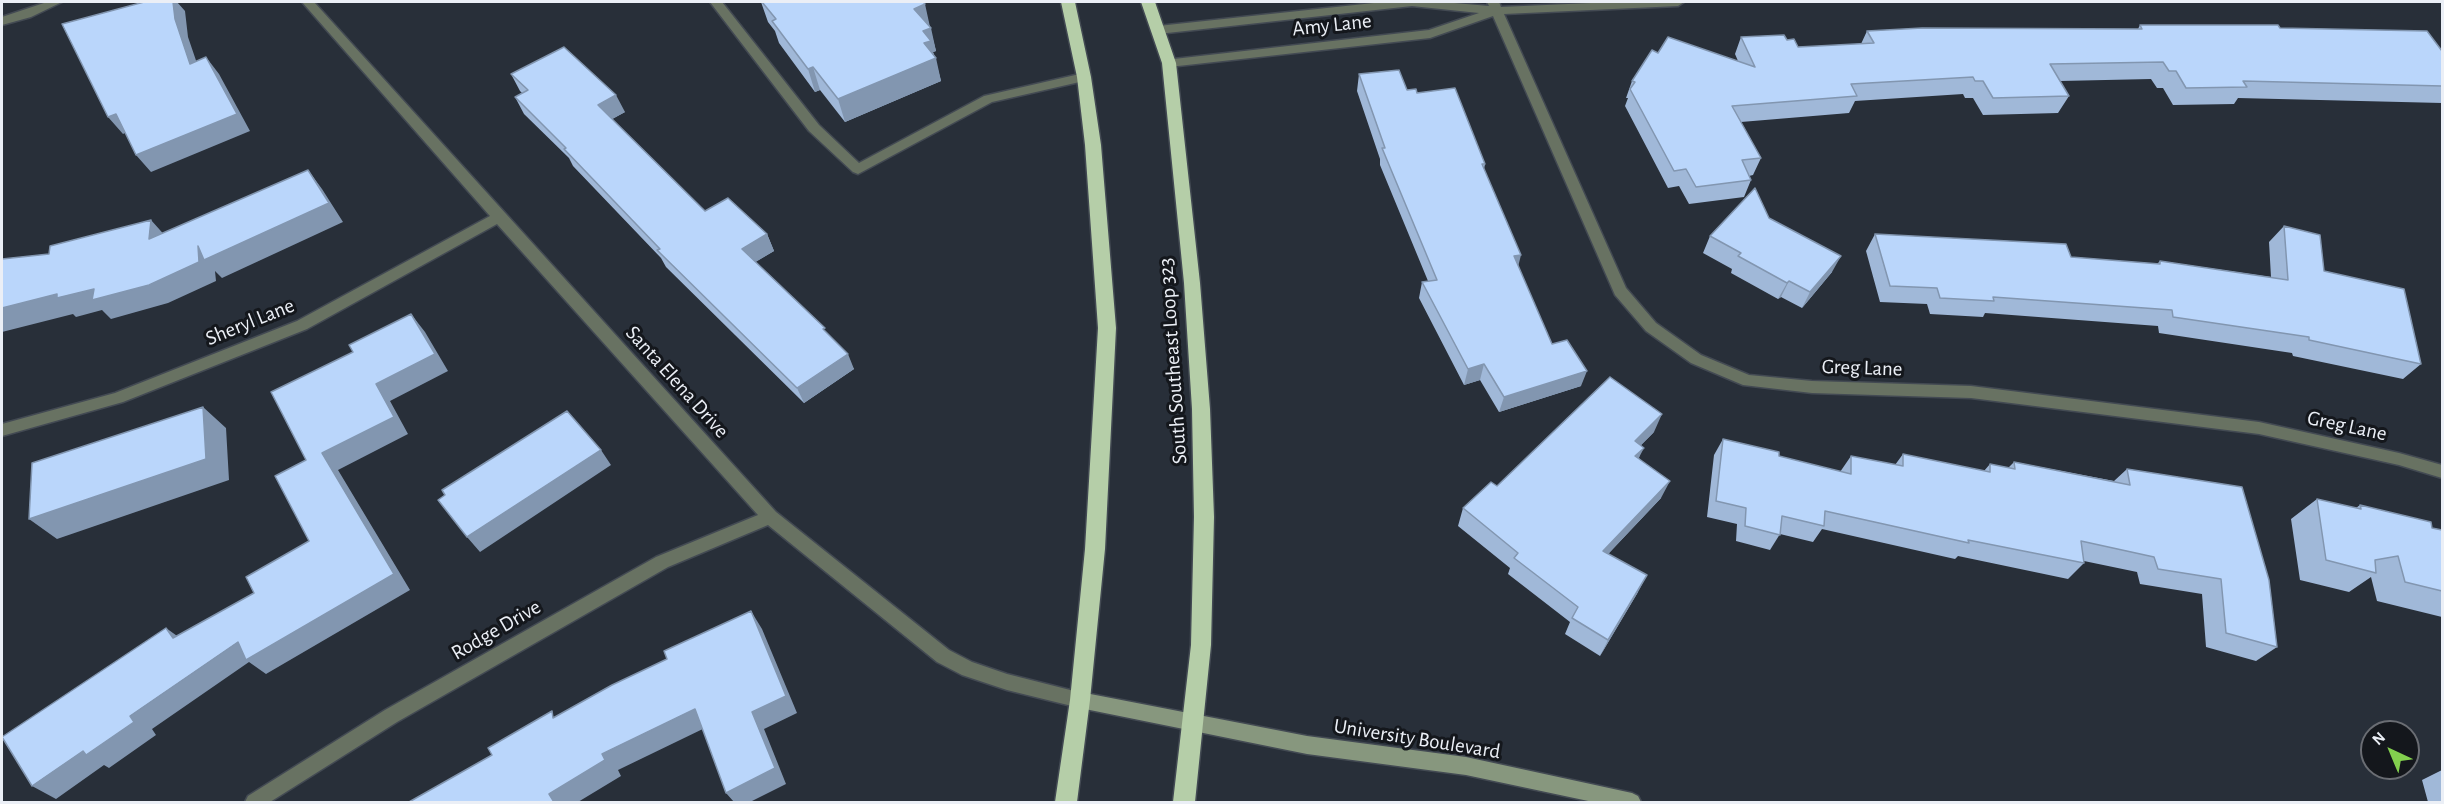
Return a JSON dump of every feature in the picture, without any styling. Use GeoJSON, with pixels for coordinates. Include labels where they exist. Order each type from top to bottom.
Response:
{"type":"FeatureCollection","features":[{"type":"Feature","properties":{"kind":"highway"},"geometry":{"type":"LineString","coordinates":[[1066,802],[1080,700],[1095,549],[1107,328],[1095,168],[1084,77],[1068,2]]}},
{"type":"Feature","properties":{"kind":"highway","name":"South Southeast Loop 323"},"geometry":{"type":"LineString","coordinates":[[1148,2],[1169,63],[1192,284],[1201,409],[1204,529],[1201,645],[1195,722],[1184,802]]}},
{"type":"Feature","properties":{"kind":"main road","name":"University Boulevard"},"geometry":{"type":"LineString","coordinates":[[1080,700],[1307,745],[1467,766],[1632,802]]}},
{"type":"Feature","properties":{"kind":"street"},"geometry":{"type":"LineString","coordinates":[[2,21],[56,2]]}},
{"type":"Feature","properties":{"kind":"street","name":"Santa Elena Drive"},"geometry":{"type":"LineString","coordinates":[[308,2],[770,517],[943,656],[968,669],[1007,682],[1080,700]]}},
{"type":"Feature","properties":{"kind":"street"},"geometry":{"type":"LineString","coordinates":[[716,2],[814,128],[858,169],[988,99],[1084,77]]}},
{"type":"Feature","properties":{"kind":"street","name":"Amy Lane"},"geometry":{"type":"LineString","coordinates":[[1158,30],[1412,2],[1495,6],[1678,2]]}},
{"type":"Feature","properties":{"kind":"street","name":"Amy Lane"},"geometry":{"type":"LineString","coordinates":[[1169,63],[1430,34],[1495,6]]}},
{"type":"Feature","properties":{"kind":"street","name":"Greg Lane"},"geometry":{"type":"LineString","coordinates":[[1495,6],[1620,291],[1651,327],[1696,359],[1748,381],[1812,387],[1971,392],[2259,428],[2399,459],[2442,472]]}},
{"type":"Feature","properties":{"kind":"street","name":"Sheryl Lane"},"geometry":{"type":"LineString","coordinates":[[2,430],[118,398],[302,325],[499,217]]}},
{"type":"Feature","properties":{"kind":"street","name":"Rodge Drive"},"geometry":{"type":"LineString","coordinates":[[254,802],[391,716],[662,562],[770,517]]}},
{"type":"Feature","properties":{"kind":"building"},"geometry":{"type":"Polygon","coordinates":[[[144,2],[173,2],[175,19],[190,64],[206,57],[237,114],[136,155],[116,114],[108,117],[62,24],[144,2]]]}},
{"type":"Feature","properties":{"kind":"building"},"geometry":{"type":"Polygon","coordinates":[[[762,2],[923,2],[925,4],[914,9],[931,28],[923,31],[931,41],[924,43],[936,58],[838,99],[813,67],[808,69],[772,21],[776,19],[762,2]]]}},
{"type":"Feature","properties":{"kind":"building"},"geometry":{"type":"Polygon","coordinates":[[[2140,25],[2278,25],[2280,28],[2427,31],[2442,51],[2442,86],[2243,81],[2247,87],[2186,88],[2176,71],[2169,71],[2163,62],[2050,64],[2069,96],[1993,98],[1983,81],[1975,81],[1973,77],[1851,84],[1857,96],[1732,106],[1761,158],[1742,160],[1751,180],[1696,187],[1686,169],[1674,171],[1630,89],[1635,82],[1632,81],[1652,50],[1658,53],[1668,37],[1755,67],[1741,37],[1784,35],[1787,40],[1794,39],[1798,47],[1874,43],[1867,31],[1922,28],[2142,29],[2140,25]]]}},
{"type":"Feature","properties":{"kind":"building"},"geometry":{"type":"Polygon","coordinates":[[[564,47],[616,95],[598,105],[705,211],[728,198],[767,234],[742,249],[825,328],[823,329],[848,354],[797,388],[657,250],[660,249],[515,97],[528,90],[511,74],[564,47]]]}},
{"type":"Feature","properties":{"kind":"building"},"geometry":{"type":"Polygon","coordinates":[[[1399,70],[1407,90],[1416,89],[1417,93],[1455,88],[1485,164],[1482,164],[1521,255],[1514,256],[1552,344],[1567,340],[1587,371],[1504,397],[1484,364],[1468,369],[1422,282],[1437,280],[1382,148],[1385,148],[1359,74],[1399,70]]]}},
{"type":"Feature","properties":{"kind":"building"},"geometry":{"type":"Polygon","coordinates":[[[308,170],[329,203],[204,260],[198,246],[199,262],[149,285],[92,300],[94,289],[57,298],[57,294],[2,308],[2,259],[49,254],[50,246],[151,220],[149,239],[308,170]]]}},
{"type":"Feature","properties":{"kind":"building"},"geometry":{"type":"Polygon","coordinates":[[[1755,188],[1769,218],[1841,256],[1810,292],[1789,281],[1787,283],[1738,256],[1741,253],[1710,236],[1755,188]]]}},
{"type":"Feature","properties":{"kind":"building"},"geometry":{"type":"Polygon","coordinates":[[[2284,226],[2320,235],[2324,271],[2404,289],[2421,364],[2309,340],[2309,337],[2173,317],[2172,310],[1993,297],[1994,301],[1940,298],[1937,288],[1890,286],[1875,234],[2066,244],[2071,257],[2160,264],[2160,261],[2288,280],[2284,226]]]}},
{"type":"Feature","properties":{"kind":"building"},"geometry":{"type":"Polygon","coordinates":[[[411,314],[435,354],[376,384],[394,417],[322,453],[394,574],[246,660],[238,642],[130,716],[134,722],[86,755],[83,751],[32,786],[2,737],[166,628],[173,638],[254,593],[246,577],[309,541],[275,476],[306,460],[271,392],[353,352],[349,345],[411,314]]]}},
{"type":"Feature","properties":{"kind":"building"},"geometry":{"type":"Polygon","coordinates":[[[1610,377],[1662,414],[1635,441],[1644,448],[1635,456],[1670,481],[1603,551],[1647,575],[1608,640],[1572,618],[1578,607],[1514,558],[1518,553],[1463,508],[1491,482],[1497,486],[1610,377]]]}},
{"type":"Feature","properties":{"kind":"building"},"geometry":{"type":"Polygon","coordinates":[[[203,407],[206,459],[29,519],[32,463],[203,407]]]}},
{"type":"Feature","properties":{"kind":"building"},"geometry":{"type":"Polygon","coordinates":[[[567,411],[601,450],[467,537],[438,500],[445,495],[442,490],[567,411]]]}},
{"type":"Feature","properties":{"kind":"building"},"geometry":{"type":"Polygon","coordinates":[[[1723,439],[1779,452],[1779,456],[1851,474],[1851,456],[1903,466],[1903,454],[1990,472],[1990,464],[2015,469],[2014,462],[2130,485],[2127,469],[2242,487],[2269,580],[2277,647],[2226,633],[2221,579],[2158,569],[2154,557],[2081,541],[2084,563],[1968,540],[1969,543],[1825,511],[1824,526],[1782,516],[1780,535],[1745,526],[1746,508],[1716,501],[1723,439]]]}},
{"type":"Feature","properties":{"kind":"building"},"geometry":{"type":"Polygon","coordinates":[[[2317,499],[2361,509],[2360,505],[2431,522],[2432,528],[2442,530],[2442,591],[2405,582],[2398,556],[2375,560],[2376,573],[2326,560],[2317,499]]]}},
{"type":"Feature","properties":{"kind":"building"},"geometry":{"type":"Polygon","coordinates":[[[751,611],[786,696],[752,712],[775,768],[726,793],[695,709],[602,754],[605,760],[549,794],[554,802],[409,802],[492,755],[488,748],[552,711],[553,718],[612,685],[667,659],[664,651],[751,611]]]}}]}
